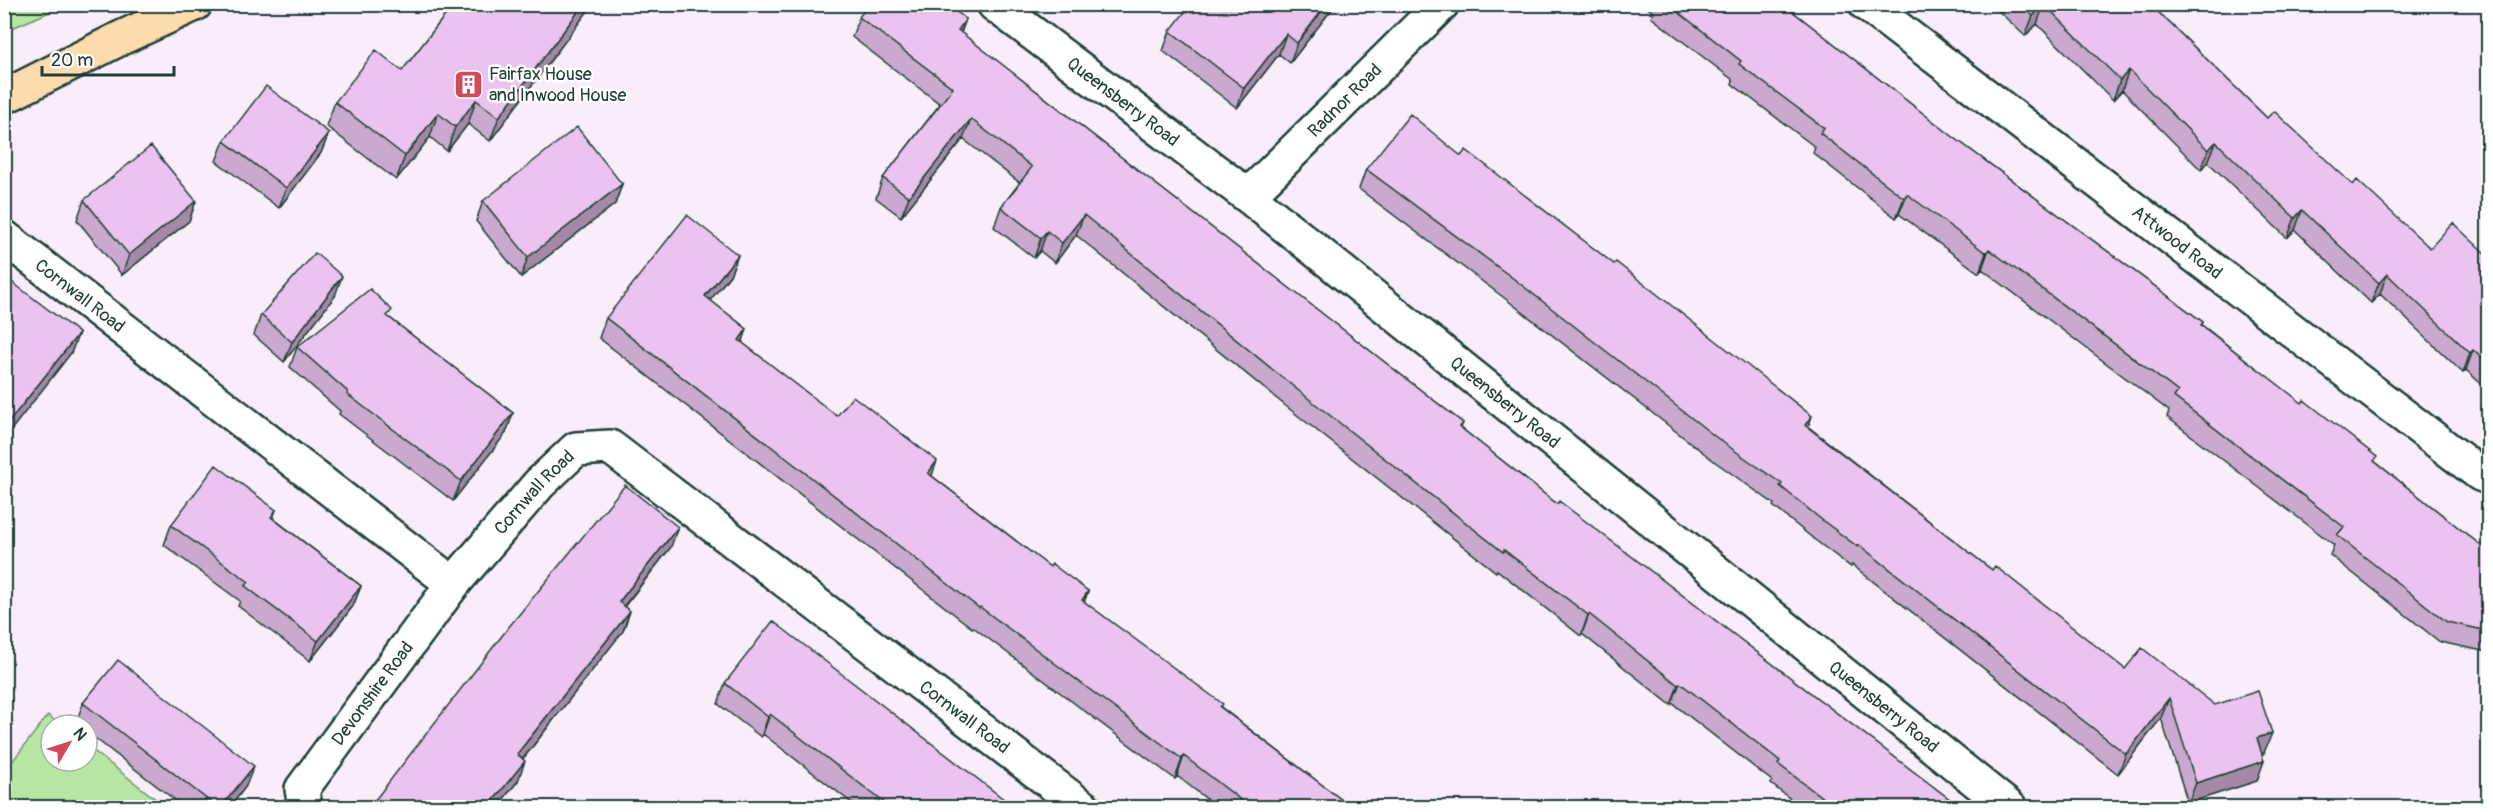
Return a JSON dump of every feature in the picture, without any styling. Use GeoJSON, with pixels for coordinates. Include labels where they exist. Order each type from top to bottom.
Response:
{"type":"FeatureCollection","features":[{"type":"Feature","properties":{"kind":"main road"},"geometry":{"type":"LineString","coordinates":[[4,98],[121,38],[195,4]]}},
{"type":"Feature","properties":{"kind":"street","name":"Queensberry Road"},"geometry":{"type":"LineString","coordinates":[[994,4],[1248,196],[2010,807]]}},
{"type":"Feature","properties":{"kind":"street","name":"Radnor Road"},"geometry":{"type":"LineString","coordinates":[[1248,196],[1442,4]]}},
{"type":"Feature","properties":{"kind":"street","name":"Attwood Road"},"geometry":{"type":"LineString","coordinates":[[1866,4],[2480,474],[2488,477]]}},
{"type":"Feature","properties":{"kind":"street","name":"Cornwall Road"},"geometry":{"type":"LineString","coordinates":[[4,237],[453,584],[539,484],[576,449],[610,447],[1084,807]]}},
{"type":"Feature","properties":{"kind":"street","name":"Devonshire Road"},"geometry":{"type":"LineString","coordinates":[[305,807],[302,789],[453,584]]}},
{"type":"Feature","properties":{"kind":"green space"},"geometry":{"type":"Polygon","coordinates":[[[5,4],[66,4],[66,5],[5,31],[5,4]]]}},
{"type":"Feature","properties":{"kind":"green space"},"geometry":{"type":"Polygon","coordinates":[[[39,727],[39,773],[99,773],[99,755],[166,807],[5,807],[5,771],[39,727]]]}},
{"type":"Feature","properties":{"kind":"building","name":"Fairfax House and Inwood House"},"geometry":{"type":"Polygon","coordinates":[[[454,4],[584,4],[499,117],[476,100],[455,127],[438,113],[405,156],[335,102],[376,50],[402,71],[454,4]]]}},
{"type":"Feature","properties":{"kind":"building"},"geometry":{"type":"Polygon","coordinates":[[[869,4],[946,4],[966,19],[958,30],[1463,423],[1460,427],[1557,504],[1559,501],[1960,807],[1835,807],[1778,764],[1780,761],[1680,683],[1678,685],[1589,614],[1504,550],[1503,552],[1294,387],[1084,215],[1062,243],[1047,231],[1041,238],[1001,207],[1032,167],[971,119],[909,197],[883,178],[953,88],[859,17],[869,4]]]}},
{"type":"Feature","properties":{"kind":"building"},"geometry":{"type":"Polygon","coordinates":[[[1191,4],[1235,4],[1243,10],[1247,4],[1327,4],[1297,43],[1286,34],[1244,88],[1170,31],[1191,4]]]}},
{"type":"Feature","properties":{"kind":"building"},"geometry":{"type":"Polygon","coordinates":[[[1668,4],[1783,4],[1952,136],[2203,322],[2201,325],[2302,403],[2304,400],[2377,457],[2374,461],[2488,551],[2488,631],[2447,622],[2337,535],[2344,527],[2174,397],[2178,392],[1989,249],[1986,253],[1907,194],[1904,198],[1820,133],[1824,128],[1739,64],[1741,61],[1668,4]]]}},
{"type":"Feature","properties":{"kind":"building"},"geometry":{"type":"Polygon","coordinates":[[[2020,4],[2044,4],[2033,16],[2020,4]]]}},
{"type":"Feature","properties":{"kind":"building"},"geometry":{"type":"Polygon","coordinates":[[[2044,4],[2150,4],[2267,118],[2274,111],[2353,185],[2357,180],[2430,248],[2453,223],[2488,256],[2488,364],[2473,350],[2470,353],[2387,274],[2379,283],[2302,210],[2295,218],[2216,142],[2208,150],[2129,70],[2120,80],[2044,4]]]}},
{"type":"Feature","properties":{"kind":"building"},"geometry":{"type":"Polygon","coordinates":[[[266,86],[329,133],[286,188],[224,141],[266,86]]]}},
{"type":"Feature","properties":{"kind":"building"},"geometry":{"type":"Polygon","coordinates":[[[1410,114],[1461,156],[1466,150],[1614,264],[1616,262],[1812,416],[1805,425],[1992,570],[1995,566],[2125,669],[2142,648],[2215,705],[2258,691],[2272,733],[2257,738],[2264,761],[2196,783],[2169,698],[2126,754],[1859,545],[1858,547],[1822,520],[1780,486],[1782,484],[1721,441],[1514,279],[1366,169],[1410,114]]]}},
{"type":"Feature","properties":{"kind":"building"},"geometry":{"type":"Polygon","coordinates":[[[577,127],[622,184],[528,257],[483,201],[577,127]]]}},
{"type":"Feature","properties":{"kind":"building"},"geometry":{"type":"Polygon","coordinates":[[[151,146],[196,201],[129,255],[84,200],[151,146]]]}},
{"type":"Feature","properties":{"kind":"building"},"geometry":{"type":"Polygon","coordinates":[[[687,215],[738,255],[705,296],[747,329],[739,340],[837,416],[853,396],[937,461],[928,473],[1050,567],[1052,564],[1088,591],[1082,600],[1223,704],[1220,707],[1351,807],[1250,807],[1184,756],[1182,759],[979,608],[606,318],[687,215]]]}},
{"type":"Feature","properties":{"kind":"building"},"geometry":{"type":"Polygon","coordinates":[[[315,253],[342,276],[292,342],[261,315],[315,253]]]}},
{"type":"Feature","properties":{"kind":"building"},"geometry":{"type":"Polygon","coordinates":[[[4,276],[79,333],[4,428],[4,276]]]}},
{"type":"Feature","properties":{"kind":"building"},"geometry":{"type":"Polygon","coordinates":[[[370,289],[392,310],[387,316],[513,413],[461,481],[347,394],[348,392],[297,347],[370,289]]]}},
{"type":"Feature","properties":{"kind":"building"},"geometry":{"type":"Polygon","coordinates":[[[216,465],[276,510],[271,517],[361,586],[318,641],[245,586],[249,582],[171,525],[216,465]]]}},
{"type":"Feature","properties":{"kind":"building"},"geometry":{"type":"Polygon","coordinates":[[[625,485],[678,527],[619,602],[630,611],[517,754],[525,761],[488,807],[385,807],[375,800],[508,628],[625,485]]]}},
{"type":"Feature","properties":{"kind":"building"},"geometry":{"type":"Polygon","coordinates":[[[773,621],[1014,807],[890,807],[770,714],[768,717],[725,683],[773,621]]]}},
{"type":"Feature","properties":{"kind":"building"},"geometry":{"type":"Polygon","coordinates":[[[118,660],[254,766],[221,807],[217,807],[99,715],[99,713],[83,703],[118,660]]]}},
{"type":"Feature","properties":{"kind":"place","name":"Fairfax House and Inwood House"},"geometry":{"type":"Point","coordinates":[468,84]}}]}
